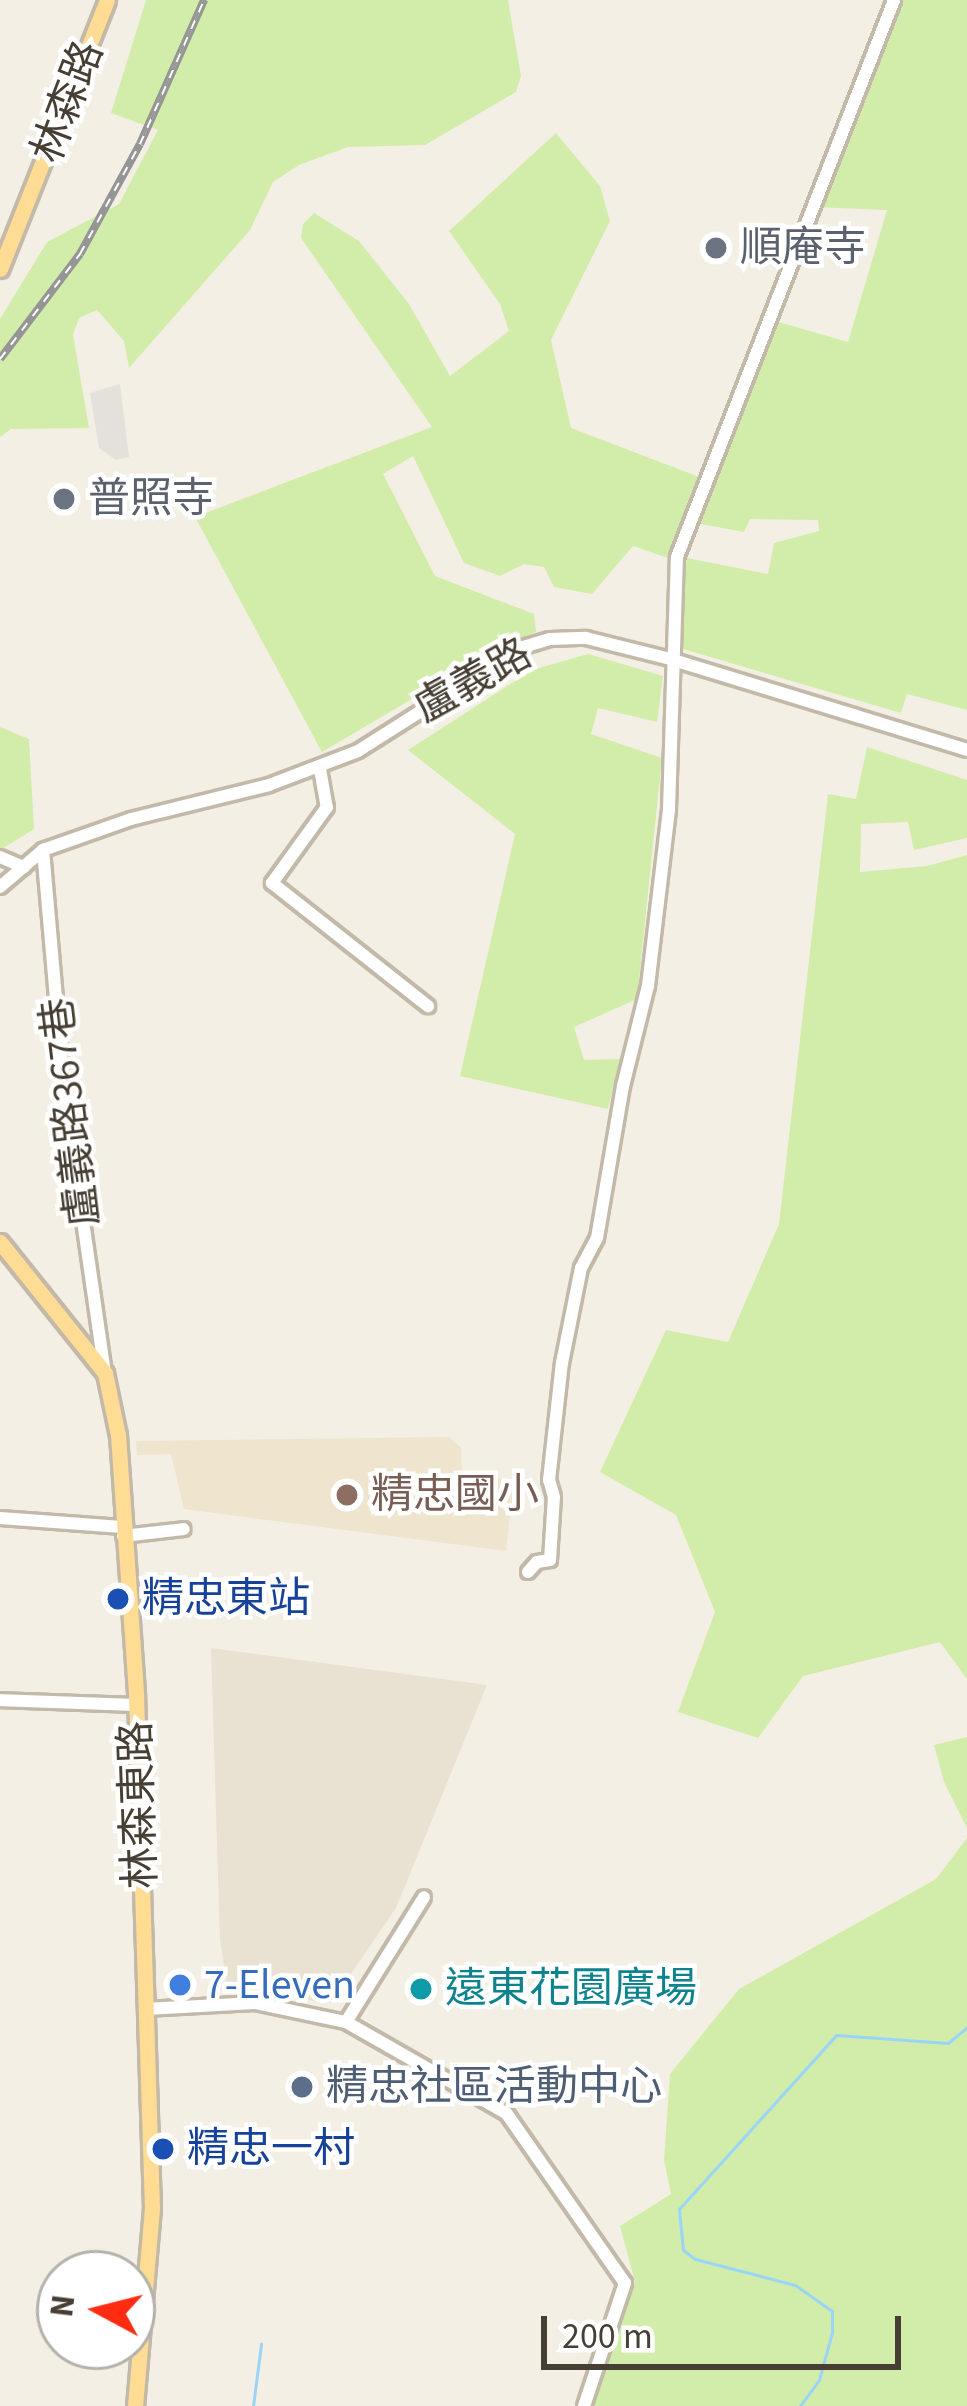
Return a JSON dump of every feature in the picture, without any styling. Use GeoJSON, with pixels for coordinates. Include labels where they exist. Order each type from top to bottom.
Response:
{"type":"FeatureCollection","features":[{"type":"Feature","properties":{"kind":"main road","name":"林森路"},"geometry":{"type":"LineString","coordinates":[[0,269],[107,0]]}},
{"type":"Feature","properties":{"kind":"main road","name":"林森東路"},"geometry":{"type":"LineString","coordinates":[[0,1242],[105,1373],[118,1435],[136,1705],[152,2208],[135,2406]]}},
{"type":"Feature","properties":{"kind":"street"},"geometry":{"type":"LineString","coordinates":[[528,1572],[537,1562],[550,1560],[554,1497],[549,1480],[562,1363],[581,1268],[597,1238],[623,1086],[648,986],[669,809],[670,659],[677,557],[894,0]]}},
{"type":"Feature","properties":{"kind":"street","name":"盧義路"},"geometry":{"type":"LineString","coordinates":[[0,887],[43,850],[131,819],[320,769],[358,752],[520,647],[586,638],[967,750]]}},
{"type":"Feature","properties":{"kind":"street"},"geometry":{"type":"LineString","coordinates":[[320,769],[327,807],[272,883],[428,1006]]}},
{"type":"Feature","properties":{"kind":"street","name":"盧義路367巷"},"geometry":{"type":"LineString","coordinates":[[43,850],[64,1089],[105,1373]]}},
{"type":"Feature","properties":{"kind":"street"},"geometry":{"type":"LineString","coordinates":[[0,857],[24,867]]}},
{"type":"Feature","properties":{"kind":"street"},"geometry":{"type":"LineString","coordinates":[[0,1518],[123,1532],[184,1529]]}},
{"type":"Feature","properties":{"kind":"street"},"geometry":{"type":"LineString","coordinates":[[0,1700],[136,1705]]}},
{"type":"Feature","properties":{"kind":"street"},"geometry":{"type":"LineString","coordinates":[[346,2022],[424,1897]]}},
{"type":"Feature","properties":{"kind":"street"},"geometry":{"type":"LineString","coordinates":[[145,2009],[255,2003],[346,2022],[507,2114],[625,2283],[584,2406]]}},
{"type":"Feature","properties":{"kind":"shaded area"},"geometry":{"type":"Polygon","coordinates":[[[120,384],[129,457],[116,460],[99,448],[90,393],[120,384]]]}},
{"type":"Feature","properties":{"kind":"shaded area","name":"精忠國小"},"geometry":{"type":"Polygon","coordinates":[[[449,1437],[461,1448],[462,1470],[514,1481],[506,1551],[184,1509],[171,1454],[137,1455],[136,1441],[449,1437]]]}},
{"type":"Feature","properties":{"kind":"shaded area"},"geometry":{"type":"Polygon","coordinates":[[[211,1648],[487,1685],[396,1908],[331,2003],[228,1990],[220,1940],[211,1648]]]}},
{"type":"Feature","properties":{"kind":"green space"},"geometry":{"type":"Polygon","coordinates":[[[146,0],[508,0],[521,76],[516,92],[425,145],[348,147],[299,165],[273,182],[250,230],[129,368],[124,341],[97,310],[79,318],[73,335],[89,428],[11,429],[0,437],[0,319],[47,242],[119,204],[158,130],[111,113],[146,0]]]}},
{"type":"Feature","properties":{"kind":"green space"},"geometry":{"type":"Polygon","coordinates":[[[901,0],[967,0],[967,710],[907,694],[901,713],[676,647],[687,558],[768,574],[774,543],[819,531],[818,520],[750,519],[744,532],[696,523],[775,321],[848,342],[887,210],[815,207],[901,0]]]}},
{"type":"Feature","properties":{"kind":"green space"},"geometry":{"type":"Polygon","coordinates":[[[556,133],[600,186],[610,221],[551,340],[571,428],[702,478],[668,558],[633,546],[592,594],[554,587],[544,567],[524,564],[500,576],[464,563],[413,456],[383,474],[435,576],[534,614],[536,632],[500,647],[322,752],[195,517],[432,427],[301,238],[303,224],[314,213],[359,241],[409,304],[450,376],[509,331],[500,304],[449,231],[556,133]]]}},
{"type":"Feature","properties":{"kind":"green space"},"geometry":{"type":"Polygon","coordinates":[[[588,654],[663,676],[657,722],[598,708],[591,734],[662,758],[637,999],[574,1027],[584,1060],[620,1059],[608,1109],[460,1076],[515,834],[408,750],[532,670],[588,654]]]}},
{"type":"Feature","properties":{"kind":"green space"},"geometry":{"type":"Polygon","coordinates":[[[0,727],[29,739],[34,829],[0,850],[0,727]]]}},
{"type":"Feature","properties":{"kind":"green space"},"geometry":{"type":"Polygon","coordinates":[[[867,747],[967,780],[967,838],[914,850],[908,822],[861,824],[860,872],[927,866],[967,855],[967,1679],[940,1642],[803,1676],[758,1738],[678,1712],[715,1612],[676,1515],[600,1472],[666,1330],[728,1342],[779,1224],[828,794],[856,799],[867,747]]]}},
{"type":"Feature","properties":{"kind":"green space"},"geometry":{"type":"Polygon","coordinates":[[[967,1737],[967,1828],[944,1782],[934,1745],[967,1737]]]}},
{"type":"Feature","properties":{"kind":"green space"},"geometry":{"type":"Polygon","coordinates":[[[967,1838],[967,2406],[590,2406],[635,2282],[620,2226],[671,2194],[664,2160],[670,2074],[739,1989],[936,1879],[967,1838]]]}},
{"type":"Feature","properties":{"kind":"waterway"},"geometry":{"type":"LineString","coordinates":[[800,2406],[819,2380],[832,2332],[832,2311],[795,2285],[695,2259],[683,2250],[679,2209],[836,2035],[948,2043],[967,2027]]}},
{"type":"Feature","properties":{"kind":"waterway"},"geometry":{"type":"LineString","coordinates":[[253,2406],[261,2344]]}},
{"type":"Feature","properties":{"kind":"railway"},"geometry":{"type":"LineString","coordinates":[[0,359],[80,254],[140,144],[204,0]]}},
{"type":"Feature","properties":{"kind":"place","name":"順庵寺"},"geometry":{"type":"Point","coordinates":[716,248]}},
{"type":"Feature","properties":{"kind":"place","name":"普照寺"},"geometry":{"type":"Point","coordinates":[64,499]}},
{"type":"Feature","properties":{"kind":"place","name":"精忠國小"},"geometry":{"type":"Point","coordinates":[347,1495]}},
{"type":"Feature","properties":{"kind":"place","name":"精忠東站"},"geometry":{"type":"Point","coordinates":[118,1599]}},
{"type":"Feature","properties":{"kind":"place","name":"7-Eleven"},"geometry":{"type":"Point","coordinates":[180,1985]}},
{"type":"Feature","properties":{"kind":"place","name":"遠東花園廣場"},"geometry":{"type":"Point","coordinates":[421,1989]}},
{"type":"Feature","properties":{"kind":"place","name":"精忠社區活動中心"},"geometry":{"type":"Point","coordinates":[302,2087]}},
{"type":"Feature","properties":{"kind":"place","name":"精忠一村"},"geometry":{"type":"Point","coordinates":[163,2149]}}]}
